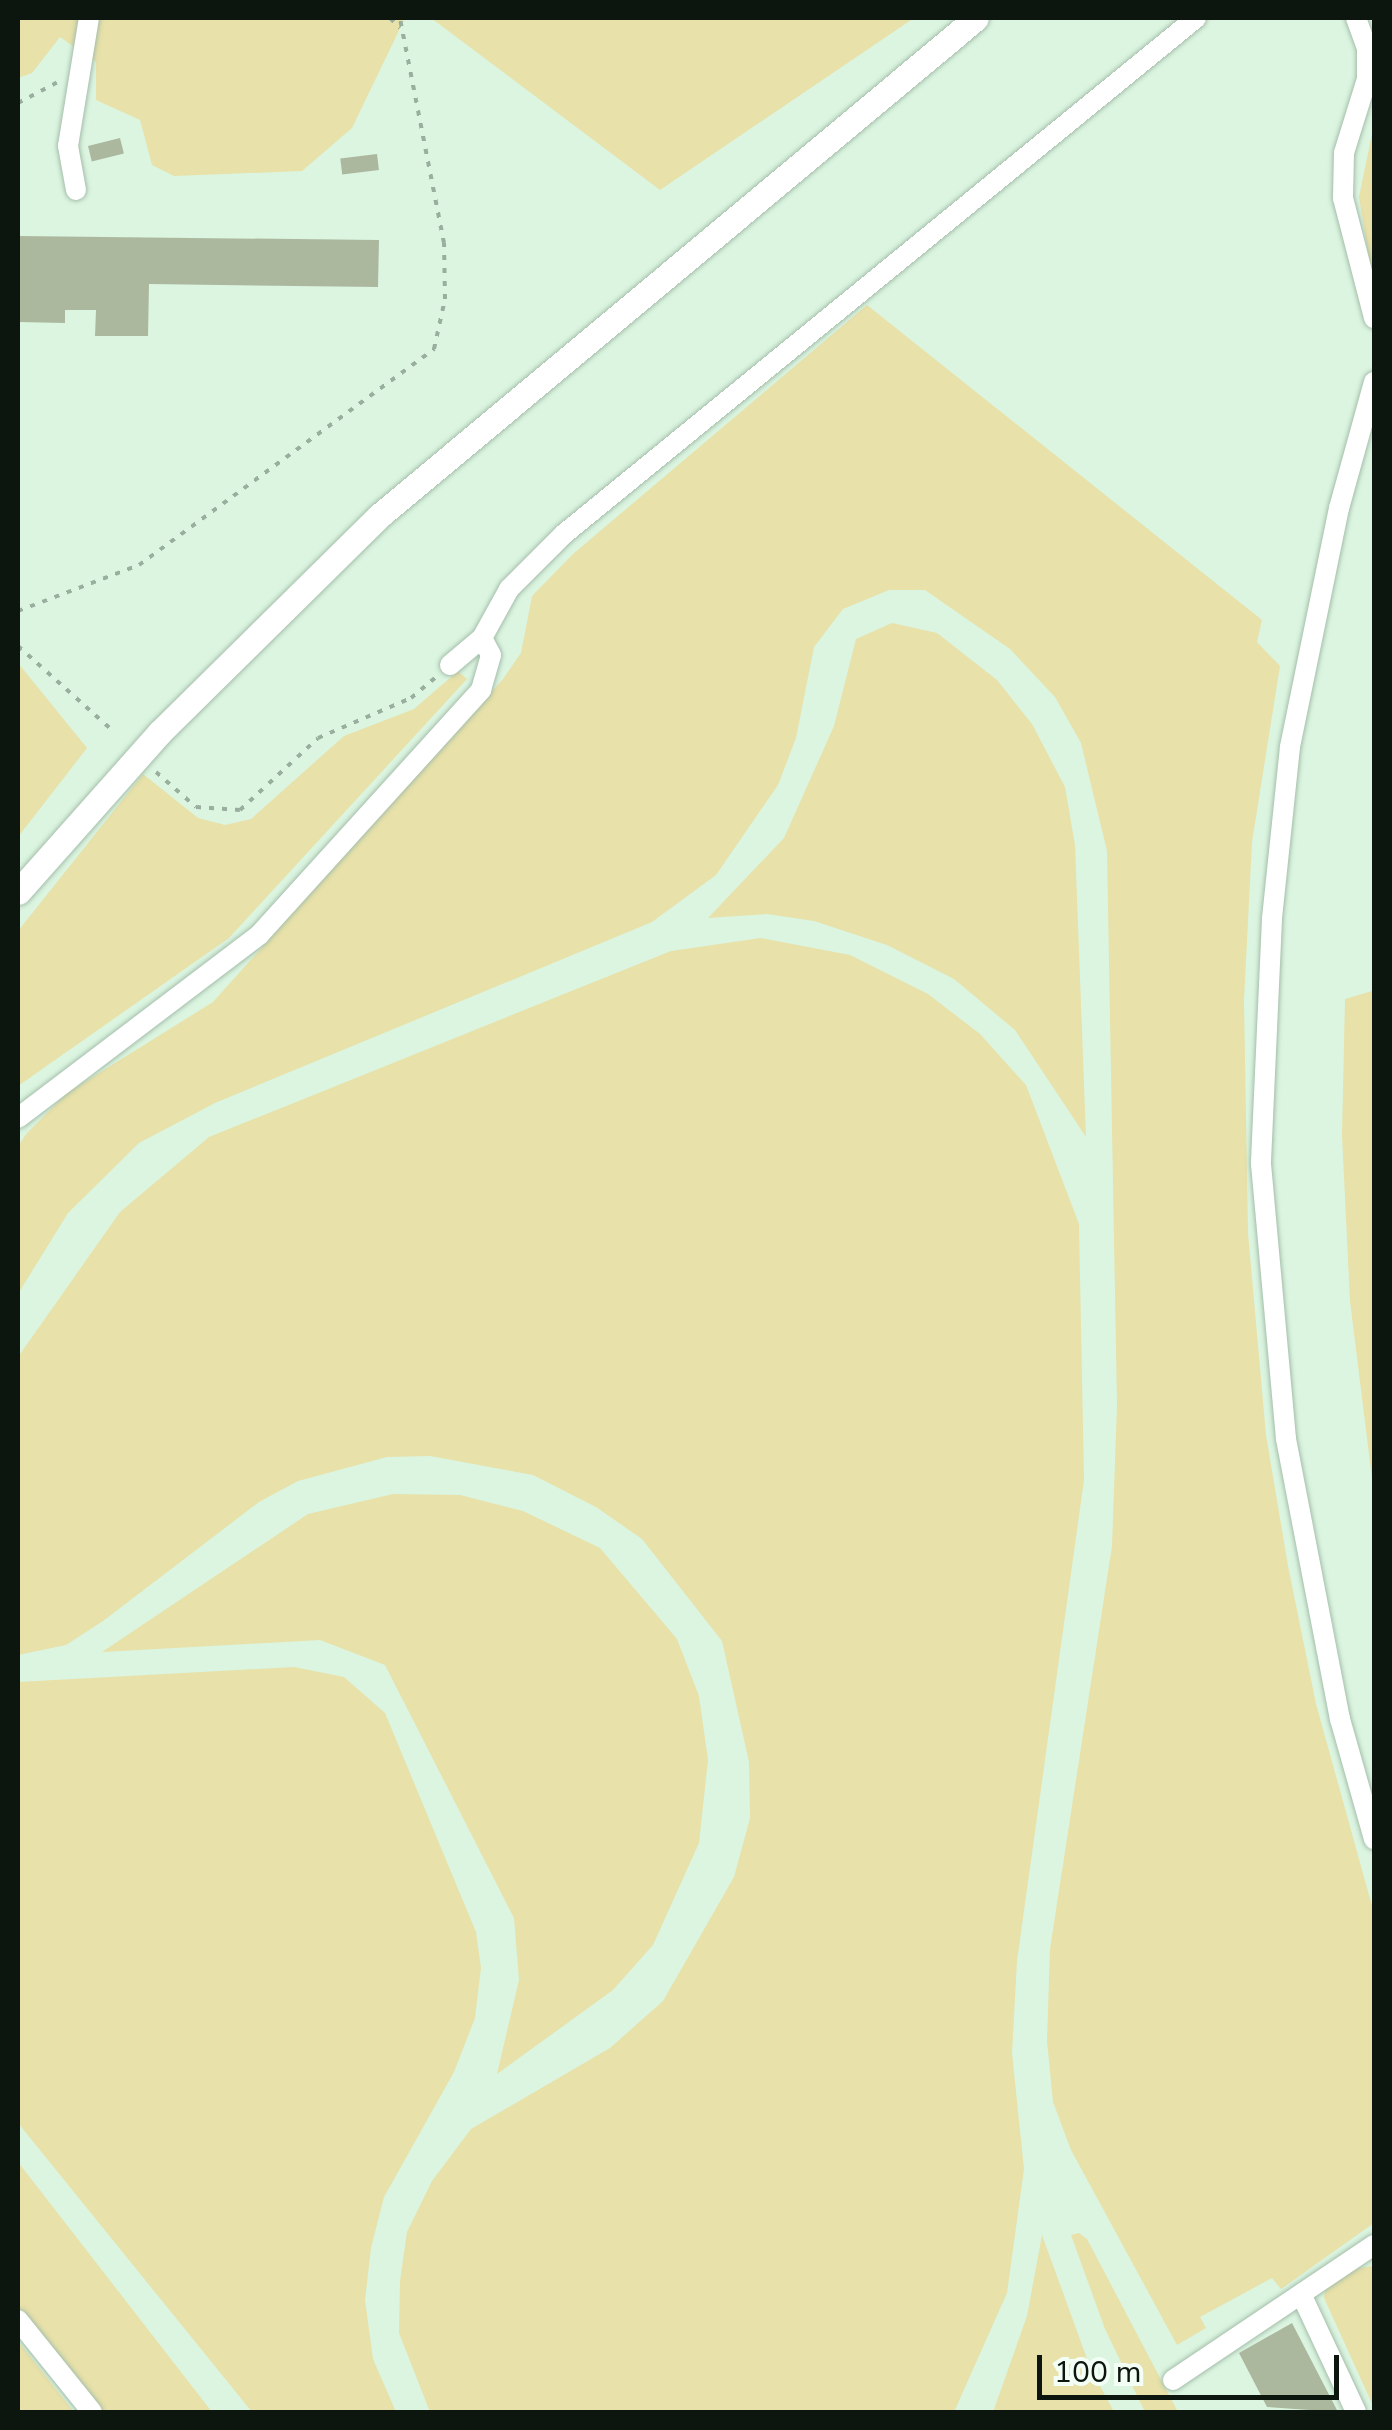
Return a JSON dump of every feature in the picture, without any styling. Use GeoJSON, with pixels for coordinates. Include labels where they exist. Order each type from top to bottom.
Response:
{"type":"FeatureCollection","features":[{"type":"Feature","properties":{"kind":"main road"},"geometry":{"type":"LineString","coordinates":[[18,892],[159,733],[379,516],[564,355],[976,18]]}},
{"type":"Feature","properties":{"kind":"lane"},"geometry":{"type":"LineString","coordinates":[[76,190],[68,146],[89,18]]}},
{"type":"Feature","properties":{"kind":"lane"},"geometry":{"type":"LineString","coordinates":[[450,665],[482,638],[509,589],[564,534],[1196,18]]}},
{"type":"Feature","properties":{"kind":"lane"},"geometry":{"type":"LineString","coordinates":[[1356,18],[1367,49],[1368,98],[1344,153],[1343,198],[1374,318]]}},
{"type":"Feature","properties":{"kind":"lane"},"geometry":{"type":"LineString","coordinates":[[1374,382],[1335,526],[1290,747],[1272,918],[1261,1164],[1286,1439],[1340,1719],[1374,1839]]}},
{"type":"Feature","properties":{"kind":"lane"},"geometry":{"type":"LineString","coordinates":[[18,1118],[259,935],[481,690],[491,655],[482,638]]}},
{"type":"Feature","properties":{"kind":"lane"},"geometry":{"type":"LineString","coordinates":[[1173,2380],[1374,2245]]}},
{"type":"Feature","properties":{"kind":"lane"},"geometry":{"type":"LineString","coordinates":[[1302,2296],[1356,2412]]}},
{"type":"Feature","properties":{"kind":"lane"},"geometry":{"type":"LineString","coordinates":[[18,2320],[92,2412]]}},
{"type":"Feature","properties":{"kind":"path"},"geometry":{"type":"LineString","coordinates":[[390,18],[404,31]]}},
{"type":"Feature","properties":{"kind":"path"},"geometry":{"type":"LineString","coordinates":[[18,611],[139,565],[298,452],[379,383],[434,348],[445,299],[444,243],[400,18]]}},
{"type":"Feature","properties":{"kind":"path"},"geometry":{"type":"LineString","coordinates":[[18,103],[63,80],[80,59]]}},
{"type":"Feature","properties":{"kind":"path"},"geometry":{"type":"LineString","coordinates":[[18,646],[112,730]]}},
{"type":"Feature","properties":{"kind":"path"},"geometry":{"type":"LineString","coordinates":[[156,772],[196,807],[240,810],[318,738],[411,698],[450,665]]}},
{"type":"Feature","properties":{"kind":"shaded area"},"geometry":{"type":"Polygon","coordinates":[[[18,18],[405,18],[352,128],[302,171],[174,176],[152,165],[140,120],[96,100],[96,62],[60,37],[32,73],[18,78],[18,18]]]}},
{"type":"Feature","properties":{"kind":"shaded area"},"geometry":{"type":"Polygon","coordinates":[[[431,18],[914,18],[660,190],[431,18]]]}},
{"type":"Feature","properties":{"kind":"shaded area"},"geometry":{"type":"Polygon","coordinates":[[[1374,124],[1374,290],[1359,197],[1374,124]]]}},
{"type":"Feature","properties":{"kind":"shaded area"},"geometry":{"type":"Polygon","coordinates":[[[867,305],[1262,620],[1257,642],[1280,666],[1252,842],[1244,1000],[1248,1233],[1266,1435],[1288,1566],[1316,1704],[1374,1913],[1374,2223],[1281,2289],[1272,2278],[1200,2317],[1206,2328],[1177,2345],[1071,2150],[1053,2102],[1047,2041],[1050,1949],[1112,1546],[1117,1405],[1107,851],[1081,743],[1055,697],[1010,649],[925,590],[889,590],[843,609],[814,647],[796,738],[778,785],[716,875],[652,922],[215,1103],[139,1143],[68,1213],[18,1294],[18,1146],[27,1133],[67,1093],[213,1002],[503,679],[521,653],[532,596],[573,554],[867,305]]]}},
{"type":"Feature","properties":{"kind":"shaded area"},"geometry":{"type":"Polygon","coordinates":[[[892,623],[937,633],[997,680],[1032,724],[1065,787],[1075,845],[1086,1137],[1015,1030],[954,979],[887,945],[814,921],[767,914],[708,918],[784,838],[834,726],[856,639],[892,623]]]}},
{"type":"Feature","properties":{"kind":"shaded area"},"geometry":{"type":"Polygon","coordinates":[[[18,663],[87,748],[18,837],[18,663]]]}},
{"type":"Feature","properties":{"kind":"shaded area"},"geometry":{"type":"Polygon","coordinates":[[[458,671],[467,679],[229,938],[18,1086],[18,931],[143,774],[198,818],[225,825],[251,819],[344,736],[414,709],[458,671]]]}},
{"type":"Feature","properties":{"kind":"shaded area"},"geometry":{"type":"Polygon","coordinates":[[[761,938],[850,955],[928,994],[980,1034],[1026,1085],[1079,1224],[1084,1480],[1017,1961],[1012,2053],[1024,2169],[1007,2293],[954,2412],[430,2412],[399,2333],[400,2281],[407,2232],[432,2181],[471,2129],[610,2048],[663,2001],[734,1877],[750,1818],[749,1762],[722,1641],[642,1539],[596,1507],[533,1475],[430,1456],[387,1457],[298,1481],[259,1502],[66,1645],[18,1655],[18,1357],[120,1212],[209,1137],[671,951],[761,938]]]}},
{"type":"Feature","properties":{"kind":"shaded area"},"geometry":{"type":"Polygon","coordinates":[[[1372,991],[1374,1495],[1350,1301],[1342,1135],[1345,999],[1372,991]]]}},
{"type":"Feature","properties":{"kind":"shaded area"},"geometry":{"type":"Polygon","coordinates":[[[393,1494],[460,1495],[523,1511],[600,1548],[677,1639],[699,1696],[708,1760],[699,1843],[653,1945],[613,1990],[497,2074],[519,1980],[514,1918],[385,1665],[320,1640],[102,1652],[308,1514],[393,1494]]]}},
{"type":"Feature","properties":{"kind":"shaded area"},"geometry":{"type":"Polygon","coordinates":[[[294,1667],[344,1677],[385,1713],[476,1932],[481,1968],[475,2018],[454,2072],[384,2197],[371,2248],[365,2300],[373,2359],[396,2412],[252,2412],[18,2123],[18,1682],[294,1667]]]}},
{"type":"Feature","properties":{"kind":"shaded area"},"geometry":{"type":"Polygon","coordinates":[[[18,2162],[212,2412],[99,2412],[18,2312],[18,2162]]]}},
{"type":"Feature","properties":{"kind":"shaded area"},"geometry":{"type":"Polygon","coordinates":[[[1079,2233],[1087,2239],[1178,2412],[1145,2412],[1105,2329],[1071,2235],[1079,2233]]]}},
{"type":"Feature","properties":{"kind":"shaded area"},"geometry":{"type":"Polygon","coordinates":[[[1042,2235],[1090,2367],[1114,2412],[993,2412],[1027,2316],[1042,2235]]]}},
{"type":"Feature","properties":{"kind":"shaded area"},"geometry":{"type":"Polygon","coordinates":[[[1374,2266],[1374,2408],[1324,2298],[1325,2290],[1357,2268],[1374,2266]]]}},
{"type":"Feature","properties":{"kind":"shaded area"},"geometry":{"type":"Polygon","coordinates":[[[18,2341],[74,2412],[18,2412],[18,2341]]]}},
{"type":"Feature","properties":{"kind":"building"},"geometry":{"type":"Polygon","coordinates":[[[120,138],[124,154],[92,162],[88,146],[120,138]]]}},
{"type":"Feature","properties":{"kind":"building"},"geometry":{"type":"Polygon","coordinates":[[[377,154],[379,170],[342,174],[340,159],[377,154]]]}},
{"type":"Feature","properties":{"kind":"building"},"geometry":{"type":"Polygon","coordinates":[[[18,236],[379,240],[378,287],[149,284],[148,336],[95,336],[96,310],[65,310],[65,323],[18,322],[18,236]]]}},
{"type":"Feature","properties":{"kind":"building"},"geometry":{"type":"Polygon","coordinates":[[[1292,2323],[1338,2412],[1267,2407],[1239,2353],[1292,2323]]]}}]}
